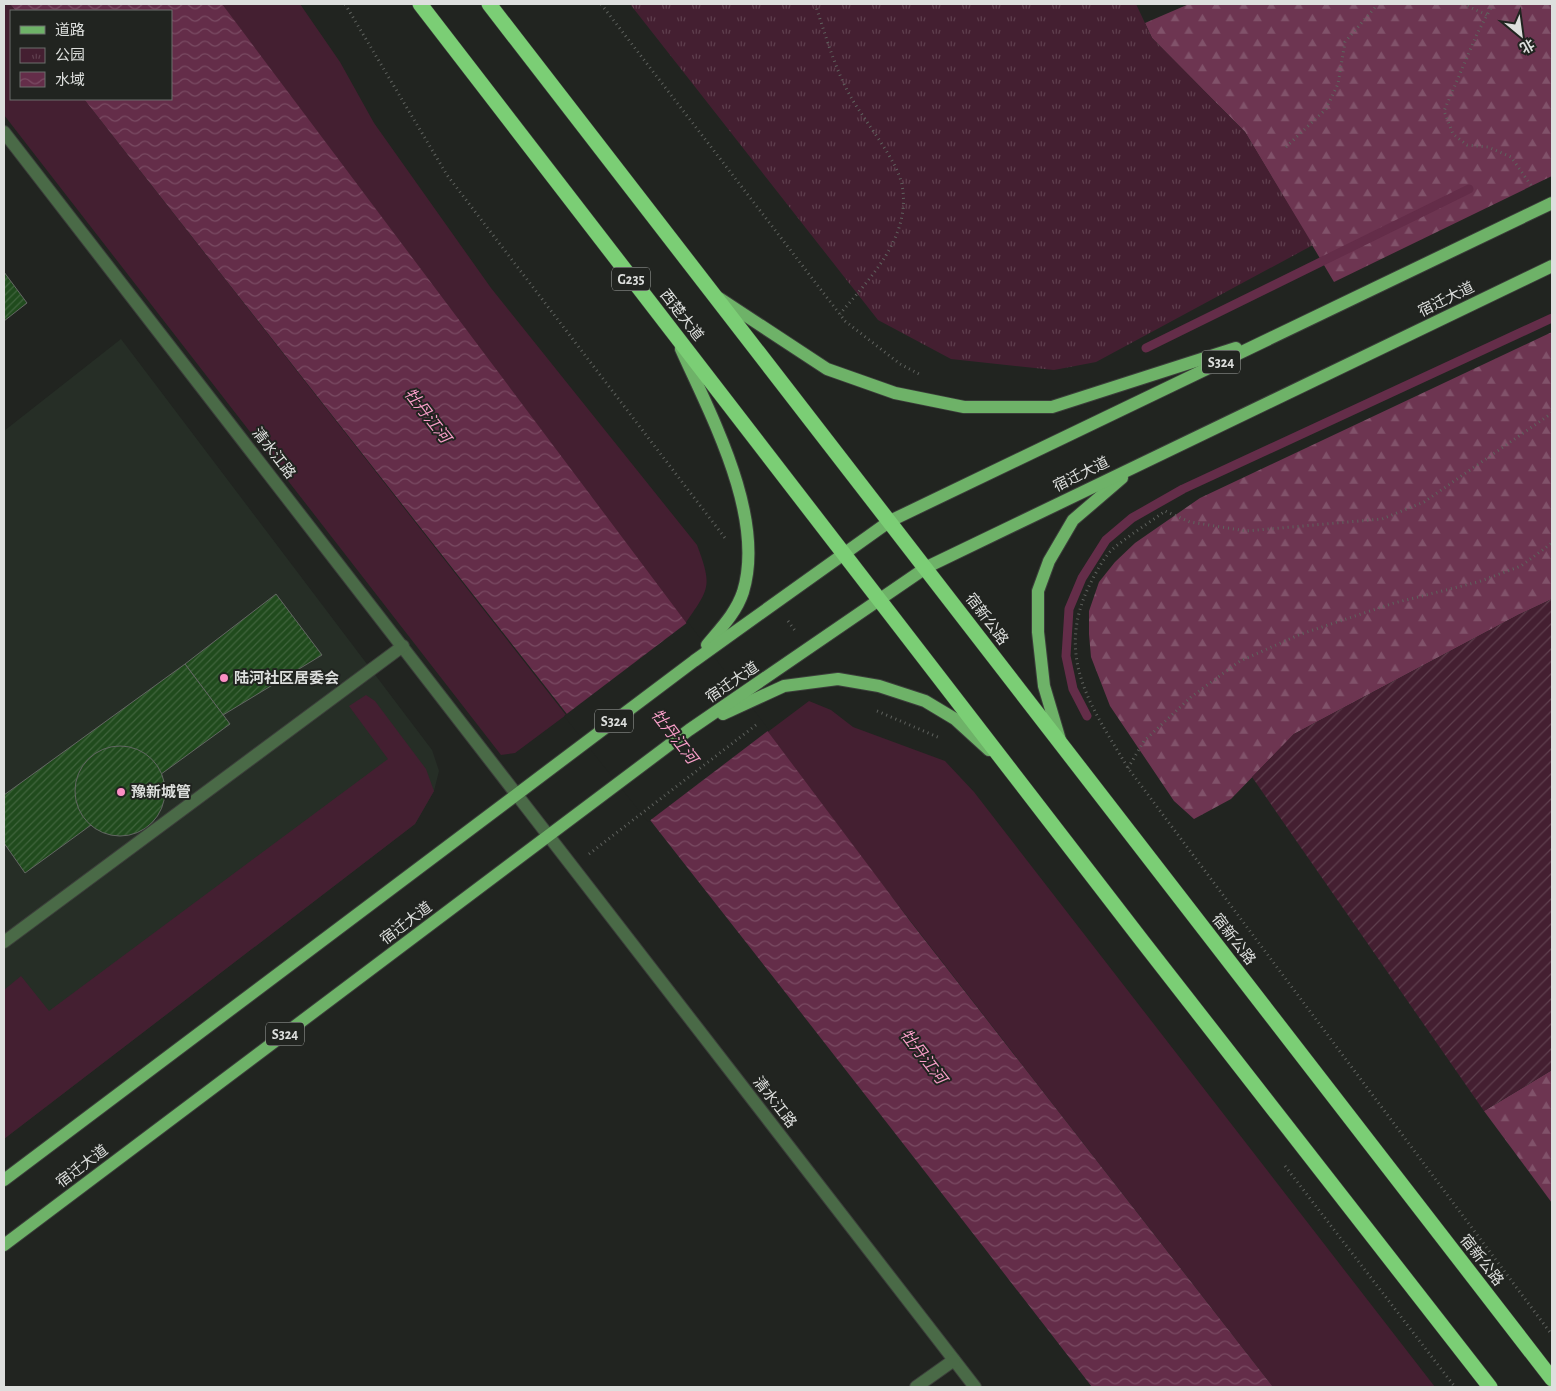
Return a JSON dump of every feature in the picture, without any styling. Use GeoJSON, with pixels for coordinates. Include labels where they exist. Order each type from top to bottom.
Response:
{"type":"FeatureCollection","features":[{"type":"Feature","properties":{"kind":"highway","name":"西楚大道"},"geometry":{"type":"LineString","coordinates":[[420,4],[843,553]]}},
{"type":"Feature","properties":{"kind":"highway"},"geometry":{"type":"LineString","coordinates":[[489,4],[890,521]]}},
{"type":"Feature","properties":{"kind":"highway","name":"宿新公路"},"geometry":{"type":"LineString","coordinates":[[890,521],[1061,745],[1552,1378]]}},
{"type":"Feature","properties":{"kind":"highway"},"geometry":{"type":"LineString","coordinates":[[843,553],[1490,1387]]}},
{"type":"Feature","properties":{"kind":"main road","name":"S324"},"geometry":{"type":"LineString","coordinates":[[4,1180],[694,661],[890,521],[1549,204]]}},
{"type":"Feature","properties":{"kind":"main road","name":"宿迁大道"},"geometry":{"type":"LineString","coordinates":[[4,1245],[689,730],[927,567],[1552,266]]}},
{"type":"Feature","properties":{"kind":"main road"},"geometry":{"type":"LineString","coordinates":[[715,296],[827,369],[896,392],[964,406],[1052,407],[1281,333]]}},
{"type":"Feature","properties":{"kind":"main road"},"geometry":{"type":"LineString","coordinates":[[675,335],[729,457],[746,524],[747,567],[742,593],[730,618],[694,661]]}},
{"type":"Feature","properties":{"kind":"main road"},"geometry":{"type":"LineString","coordinates":[[1061,745],[1044,686],[1038,632],[1038,591],[1049,561],[1073,520],[1136,466]]}},
{"type":"Feature","properties":{"kind":"main road"},"geometry":{"type":"LineString","coordinates":[[689,730],[784,686],[838,680],[879,686],[926,701],[955,719],[1008,767]]}},
{"type":"Feature","properties":{"kind":"street","name":"清水江路"},"geometry":{"type":"LineString","coordinates":[[4,132],[976,1387]]}},
{"type":"Feature","properties":{"kind":"street"},"geometry":{"type":"LineString","coordinates":[[4,942],[403,646]]}},
{"type":"Feature","properties":{"kind":"street"},"geometry":{"type":"LineString","coordinates":[[916,1387],[954,1360]]}},
{"type":"Feature","properties":{"kind":"path"},"geometry":{"type":"LineString","coordinates":[[345,4],[446,175],[747,567]]}},
{"type":"Feature","properties":{"kind":"path"},"geometry":{"type":"LineString","coordinates":[[601,4],[844,320],[900,364],[923,376]]}},
{"type":"Feature","properties":{"kind":"path"},"geometry":{"type":"LineString","coordinates":[[815,4],[832,56],[852,99],[887,153],[902,184],[902,208],[898,230],[883,262],[840,314]]}},
{"type":"Feature","properties":{"kind":"path"},"geometry":{"type":"LineString","coordinates":[[1286,147],[1326,109],[1338,84],[1345,42],[1378,4]]}},
{"type":"Feature","properties":{"kind":"path"},"geometry":{"type":"LineString","coordinates":[[1462,4],[1487,15]]}},
{"type":"Feature","properties":{"kind":"path"},"geometry":{"type":"LineString","coordinates":[[1493,4],[1477,34],[1444,111],[1453,134],[1467,145],[1488,147],[1511,158],[1549,204]]}},
{"type":"Feature","properties":{"kind":"path"},"geometry":{"type":"LineString","coordinates":[[1552,413],[1424,502],[1382,519],[1246,531],[1190,522],[1166,511],[1114,548],[1098,568],[1080,605],[1074,640],[1080,680],[1096,714],[1128,768],[1552,1335]]}},
{"type":"Feature","properties":{"kind":"path"},"geometry":{"type":"LineString","coordinates":[[1128,768],[1144,741],[1191,697],[1240,661],[1310,631],[1394,603],[1478,582],[1521,566],[1552,543]]}},
{"type":"Feature","properties":{"kind":"path"},"geometry":{"type":"LineString","coordinates":[[774,603],[809,648]]}},
{"type":"Feature","properties":{"kind":"path"},"geometry":{"type":"LineString","coordinates":[[875,710],[948,741]]}},
{"type":"Feature","properties":{"kind":"path"},"geometry":{"type":"LineString","coordinates":[[588,854],[762,720]]}},
{"type":"Feature","properties":{"kind":"path"},"geometry":{"type":"LineString","coordinates":[[1282,1162],[1455,1387]]}},
{"type":"Feature","properties":{"kind":"shaded area"},"geometry":{"type":"Polygon","coordinates":[[[121,339],[432,750],[439,771],[434,791],[415,824],[4,1139],[4,431],[121,339]]]}},
{"type":"Feature","properties":{"kind":"green space"},"geometry":{"type":"Polygon","coordinates":[[[4,4],[10,4],[15,10],[10,10],[10,100],[85,100],[566,715],[515,753],[501,755],[4,115],[4,4]]]}},
{"type":"Feature","properties":{"kind":"green space"},"geometry":{"type":"Polygon","coordinates":[[[221,4],[300,4],[340,62],[374,123],[491,288],[697,545],[707,579],[706,587],[704,595],[685,624],[221,4]]]}},
{"type":"Feature","properties":{"kind":"green space"},"geometry":{"type":"Polygon","coordinates":[[[630,4],[1136,4],[1152,38],[1245,132],[1313,245],[1096,362],[1054,370],[951,359],[878,320],[630,4]]]}},
{"type":"Feature","properties":{"kind":"green space"},"geometry":{"type":"Polygon","coordinates":[[[1189,4],[1552,4],[1552,176],[1334,282],[1245,132],[1152,38],[1145,23],[1189,4]]]}},
{"type":"Feature","properties":{"kind":"green space"},"geometry":{"type":"Polygon","coordinates":[[[1552,332],[1552,599],[1518,615],[1294,734],[1231,799],[1194,819],[1174,801],[1110,706],[1091,657],[1089,611],[1099,582],[1115,562],[1135,543],[1200,498],[1552,332]]]}},
{"type":"Feature","properties":{"kind":"green space"},"geometry":{"type":"Polygon","coordinates":[[[1552,599],[1552,1070],[1484,1111],[1252,777],[1294,734],[1518,615],[1552,599]]]}},
{"type":"Feature","properties":{"kind":"green space"},"geometry":{"type":"Polygon","coordinates":[[[366,695],[375,701],[426,769],[434,791],[415,824],[4,1139],[4,990],[21,976],[49,1011],[388,759],[349,706],[366,695]]]}},
{"type":"Feature","properties":{"kind":"green space"},"geometry":{"type":"Polygon","coordinates":[[[809,701],[831,710],[853,727],[945,761],[974,792],[1435,1387],[1273,1387],[765,734],[809,701]]]}},
{"type":"Feature","properties":{"kind":"green space"},"geometry":{"type":"Polygon","coordinates":[[[1552,1070],[1552,1203],[1484,1111],[1552,1070]]]}},
{"type":"Feature","properties":{"kind":"water","name":"牡丹江河"},"geometry":{"type":"Polygon","coordinates":[[[10,4],[222,4],[910,921],[1273,1387],[1092,1387],[85,100],[172,100],[172,10],[15,10],[10,4]]]}},
{"type":"Feature","properties":{"kind":"pier"},"geometry":{"type":"Polygon","coordinates":[[[688,622],[769,730],[648,822],[564,716],[688,622]]]}},
{"type":"Feature","properties":{"kind":"building"},"geometry":{"type":"Polygon","coordinates":[[[4,272],[27,303],[4,321],[4,272]]]}},
{"type":"Feature","properties":{"kind":"building"},"geometry":{"type":"Polygon","coordinates":[[[276,594],[322,655],[223,715],[185,664],[276,594]]]}},
{"type":"Feature","properties":{"kind":"building"},"geometry":{"type":"Polygon","coordinates":[[[185,664],[230,724],[25,873],[4,843],[4,795],[185,664]]]}},
{"type":"Feature","properties":{"kind":"building"},"geometry":{"type":"Polygon","coordinates":[[[120,746],[137,749],[152,759],[162,774],[165,791],[162,808],[152,823],[137,833],[120,836],[103,833],[88,823],[78,808],[75,791],[78,774],[88,759],[103,749],[120,746]]]}},
{"type":"Feature","properties":{"kind":"waterway"},"geometry":{"type":"LineString","coordinates":[[1146,348],[1469,189]]}},
{"type":"Feature","properties":{"kind":"waterway"},"geometry":{"type":"LineString","coordinates":[[1087,716],[1073,689],[1066,656],[1069,609],[1082,578],[1106,540],[1132,518],[1183,489],[1552,318]]}},
{"type":"Feature","properties":{"kind":"place","name":"陆河社区居委会"},"geometry":{"type":"Point","coordinates":[224,678]}},
{"type":"Feature","properties":{"kind":"place","name":"豫新城管"},"geometry":{"type":"Point","coordinates":[121,792]}}]}
